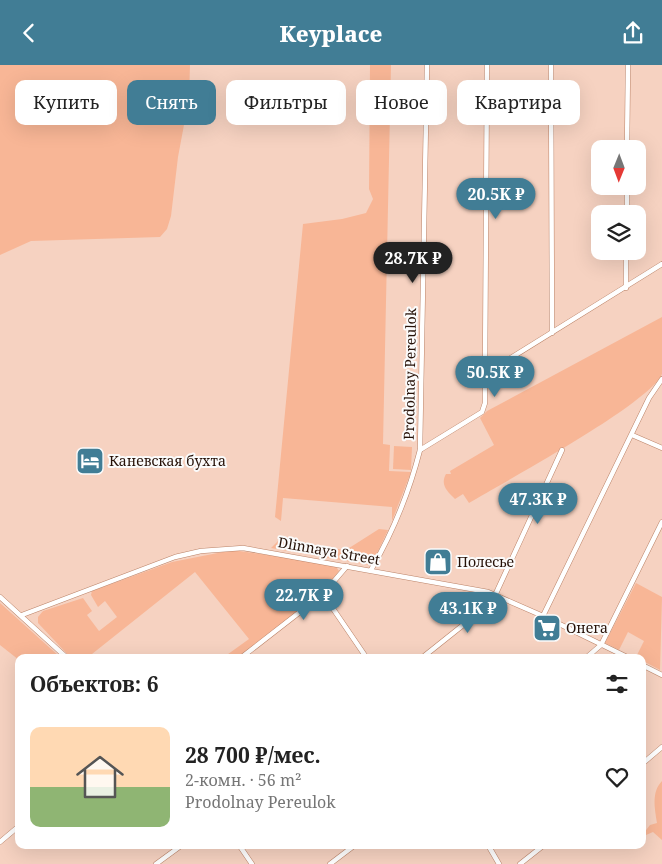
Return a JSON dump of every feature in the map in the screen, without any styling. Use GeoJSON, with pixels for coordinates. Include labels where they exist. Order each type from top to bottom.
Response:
{"type":"FeatureCollection","features":[{"type":"Feature","properties":{"kind":"street","name":"Prodolnay Pereulok"},"geometry":{"type":"LineString","coordinates":[[371,570],[387,541],[407,495],[420,451],[427,65]]}},
{"type":"Feature","properties":{"kind":"street"},"geometry":{"type":"LineString","coordinates":[[420,451],[482,412],[485,403],[487,65]]}},
{"type":"Feature","properties":{"kind":"street"},"geometry":{"type":"LineString","coordinates":[[551,65],[552,333]]}},
{"type":"Feature","properties":{"kind":"street"},"geometry":{"type":"LineString","coordinates":[[627,140],[628,65]]}},
{"type":"Feature","properties":{"kind":"street"},"geometry":{"type":"LineString","coordinates":[[626,260],[626,288]]}},
{"type":"Feature","properties":{"kind":"street"},"geometry":{"type":"LineString","coordinates":[[485,374],[662,265]]}},
{"type":"Feature","properties":{"kind":"street"},"geometry":{"type":"LineString","coordinates":[[543,616],[653,391],[662,379]]}},
{"type":"Feature","properties":{"kind":"street"},"geometry":{"type":"LineString","coordinates":[[632,435],[662,448]]}},
{"type":"Feature","properties":{"kind":"street"},"geometry":{"type":"LineString","coordinates":[[427,654],[488,606],[497,594],[501,580],[562,450]]}},
{"type":"Feature","properties":{"kind":"street"},"geometry":{"type":"LineString","coordinates":[[590,654],[601,645],[662,522]]}},
{"type":"Feature","properties":{"kind":"street","name":"Dlinnaya Street"},"geometry":{"type":"LineString","coordinates":[[22,615],[131,573],[202,551],[244,548],[497,594],[620,654]]}},
{"type":"Feature","properties":{"kind":"street"},"geometry":{"type":"LineString","coordinates":[[246,654],[323,593],[347,566]]}},
{"type":"Feature","properties":{"kind":"street"},"geometry":{"type":"LineString","coordinates":[[323,593],[364,654]]}},
{"type":"Feature","properties":{"kind":"street"},"geometry":{"type":"LineString","coordinates":[[0,597],[63,654]]}},
{"type":"Feature","properties":{"kind":"street"},"geometry":{"type":"LineString","coordinates":[[646,667],[662,675]]}},
{"type":"Feature","properties":{"kind":"street"},"geometry":{"type":"LineString","coordinates":[[646,761],[662,747]]}},
{"type":"Feature","properties":{"kind":"street"},"geometry":{"type":"LineString","coordinates":[[0,842],[15,829]]}},
{"type":"Feature","properties":{"kind":"street"},"geometry":{"type":"LineString","coordinates":[[156,864],[177,849]]}},
{"type":"Feature","properties":{"kind":"street"},"geometry":{"type":"LineString","coordinates":[[242,849],[252,864]]}},
{"type":"Feature","properties":{"kind":"street"},"geometry":{"type":"LineString","coordinates":[[330,864],[349,849]]}},
{"type":"Feature","properties":{"kind":"street"},"geometry":{"type":"LineString","coordinates":[[490,849],[499,864]]}},
{"type":"Feature","properties":{"kind":"street"},"geometry":{"type":"LineString","coordinates":[[520,864],[539,849]]}},
{"type":"Feature","properties":{"kind":"shaded area"},"geometry":{"type":"Polygon","coordinates":[[[0,65],[190,65],[190,80],[127,80],[127,125],[184,125],[171,216],[167,229],[160,237],[31,241],[0,255],[0,65]]]}},
{"type":"Feature","properties":{"kind":"shaded area"},"geometry":{"type":"Polygon","coordinates":[[[370,65],[391,65],[391,80],[370,80],[370,65]]]}},
{"type":"Feature","properties":{"kind":"shaded area"},"geometry":{"type":"Polygon","coordinates":[[[370,125],[390,125],[383,444],[390,445],[389,471],[411,472],[392,521],[392,507],[283,498],[281,521],[275,517],[303,224],[342,219],[366,213],[373,199],[369,189],[370,125]]]}},
{"type":"Feature","properties":{"kind":"shaded area"},"geometry":{"type":"Polygon","coordinates":[[[662,317],[662,374],[651,387],[631,404],[574,442],[469,503],[463,494],[455,499],[447,490],[444,485],[446,474],[451,474],[450,471],[494,445],[480,418],[487,411],[662,317]]]}},
{"type":"Feature","properties":{"kind":"shaded area"},"geometry":{"type":"Polygon","coordinates":[[[394,446],[412,447],[411,470],[393,469],[394,446]]]}},
{"type":"Feature","properties":{"kind":"shaded area"},"geometry":{"type":"Polygon","coordinates":[[[379,529],[388,530],[372,564],[369,565],[271,548],[278,541],[346,550],[379,529]]]}},
{"type":"Feature","properties":{"kind":"shaded area"},"geometry":{"type":"Polygon","coordinates":[[[233,550],[335,565],[339,571],[321,593],[243,654],[228,654],[249,639],[195,572],[92,654],[67,654],[38,623],[38,617],[43,611],[83,598],[92,611],[87,615],[99,631],[117,617],[105,601],[98,607],[91,595],[92,591],[172,562],[233,550]]]}},
{"type":"Feature","properties":{"kind":"shaded area"},"geometry":{"type":"Polygon","coordinates":[[[636,583],[662,597],[660,670],[646,663],[646,654],[638,654],[644,641],[628,632],[619,650],[605,643],[636,583]]]}},
{"type":"Feature","properties":{"kind":"shaded area"},"geometry":{"type":"Polygon","coordinates":[[[0,603],[57,654],[15,654],[15,657],[0,645],[0,603]]]}},
{"type":"Feature","properties":{"kind":"shaded area"},"geometry":{"type":"Polygon","coordinates":[[[662,781],[662,840],[653,832],[646,835],[646,830],[650,825],[657,823],[655,795],[662,781]]]}},
{"type":"Feature","properties":{"kind":"place","name":"Каневская бухта"},"geometry":{"type":"Point","coordinates":[90,461]}},
{"type":"Feature","properties":{"kind":"place","name":"Полесье"},"geometry":{"type":"Point","coordinates":[438,562]}},
{"type":"Feature","properties":{"kind":"place","name":"Онега"},"geometry":{"type":"Point","coordinates":[547,628]}}]}
